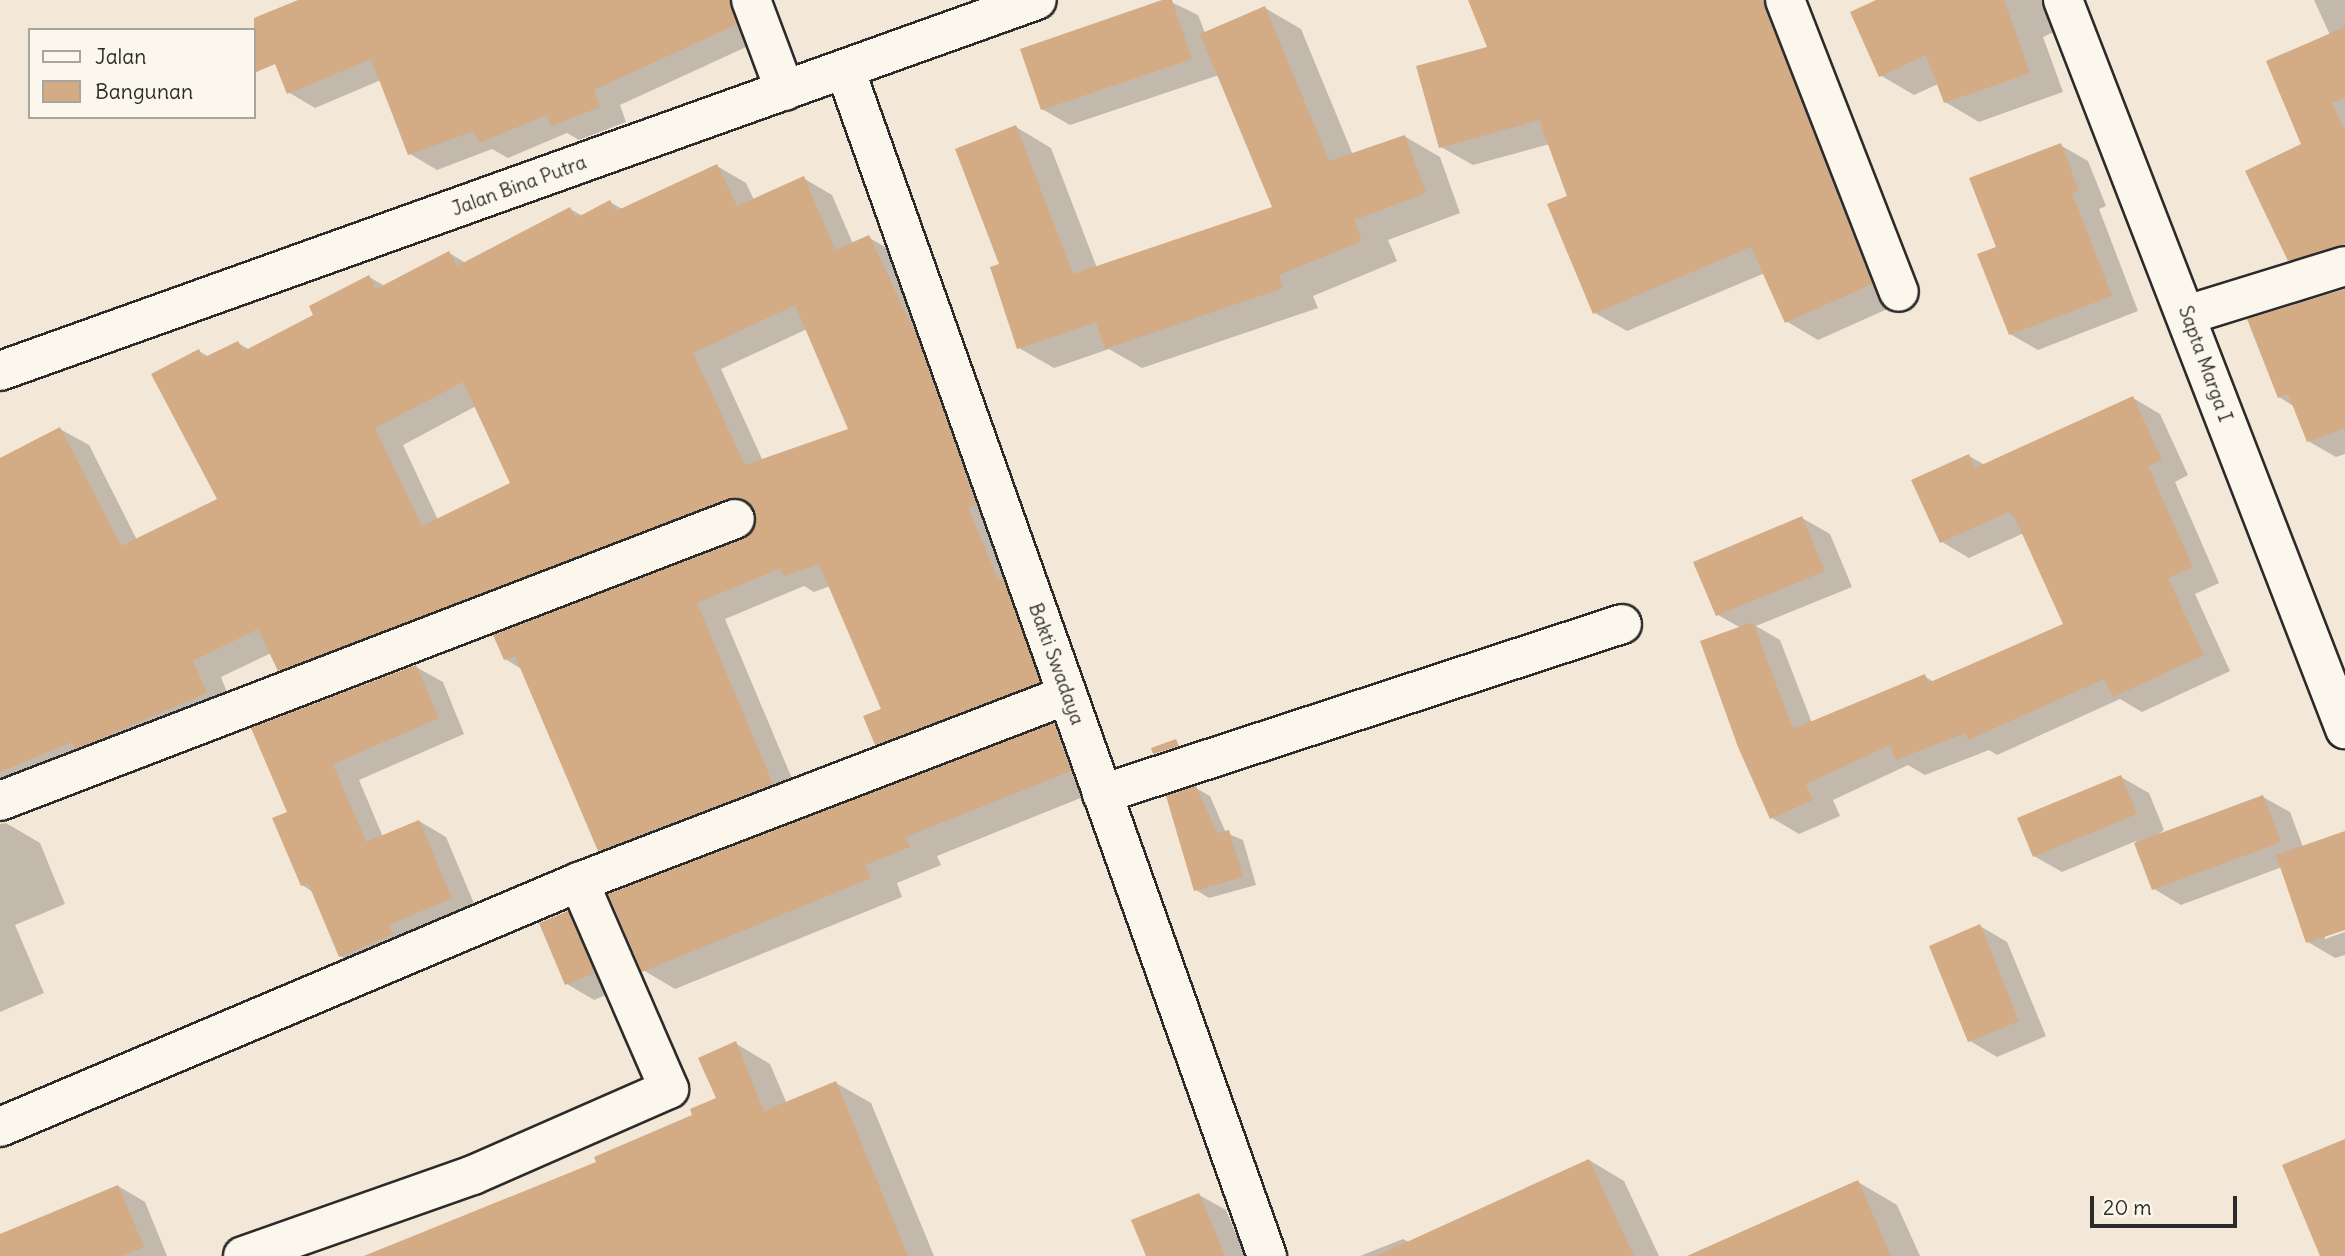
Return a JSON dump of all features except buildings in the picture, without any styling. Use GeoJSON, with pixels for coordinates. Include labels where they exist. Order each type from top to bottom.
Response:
{"type":"FeatureCollection","features":[{"type":"Feature","properties":{"kind":"street"},"geometry":{"type":"LineString","coordinates":[[751,0],[785,91]]}},
{"type":"Feature","properties":{"kind":"street","name":"Jalan Bina Putra"},"geometry":{"type":"LineString","coordinates":[[0,371],[785,91],[846,72],[1037,0]]}},
{"type":"Feature","properties":{"kind":"street"},"geometry":{"type":"LineString","coordinates":[[1785,0],[1899,292]]}},
{"type":"Feature","properties":{"kind":"street","name":"Sapta Marga I"},"geometry":{"type":"LineString","coordinates":[[2063,0],[2345,729]]}},
{"type":"Feature","properties":{"kind":"street","name":"Bakti Swadaya"},"geometry":{"type":"LineString","coordinates":[[846,72],[1266,1256]]}},
{"type":"Feature","properties":{"kind":"street"},"geometry":{"type":"LineString","coordinates":[[2187,315],[2345,266]]}},
{"type":"Feature","properties":{"kind":"street"},"geometry":{"type":"LineString","coordinates":[[0,801],[735,519]]}},
{"type":"Feature","properties":{"kind":"street"},"geometry":{"type":"LineString","coordinates":[[1102,794],[1622,624]]}},
{"type":"Feature","properties":{"kind":"street"},"geometry":{"type":"LineString","coordinates":[[0,1127],[579,882],[1066,695]]}},
{"type":"Feature","properties":{"kind":"street"},"geometry":{"type":"LineString","coordinates":[[243,1256],[472,1175],[669,1089],[579,882]]}}]}
